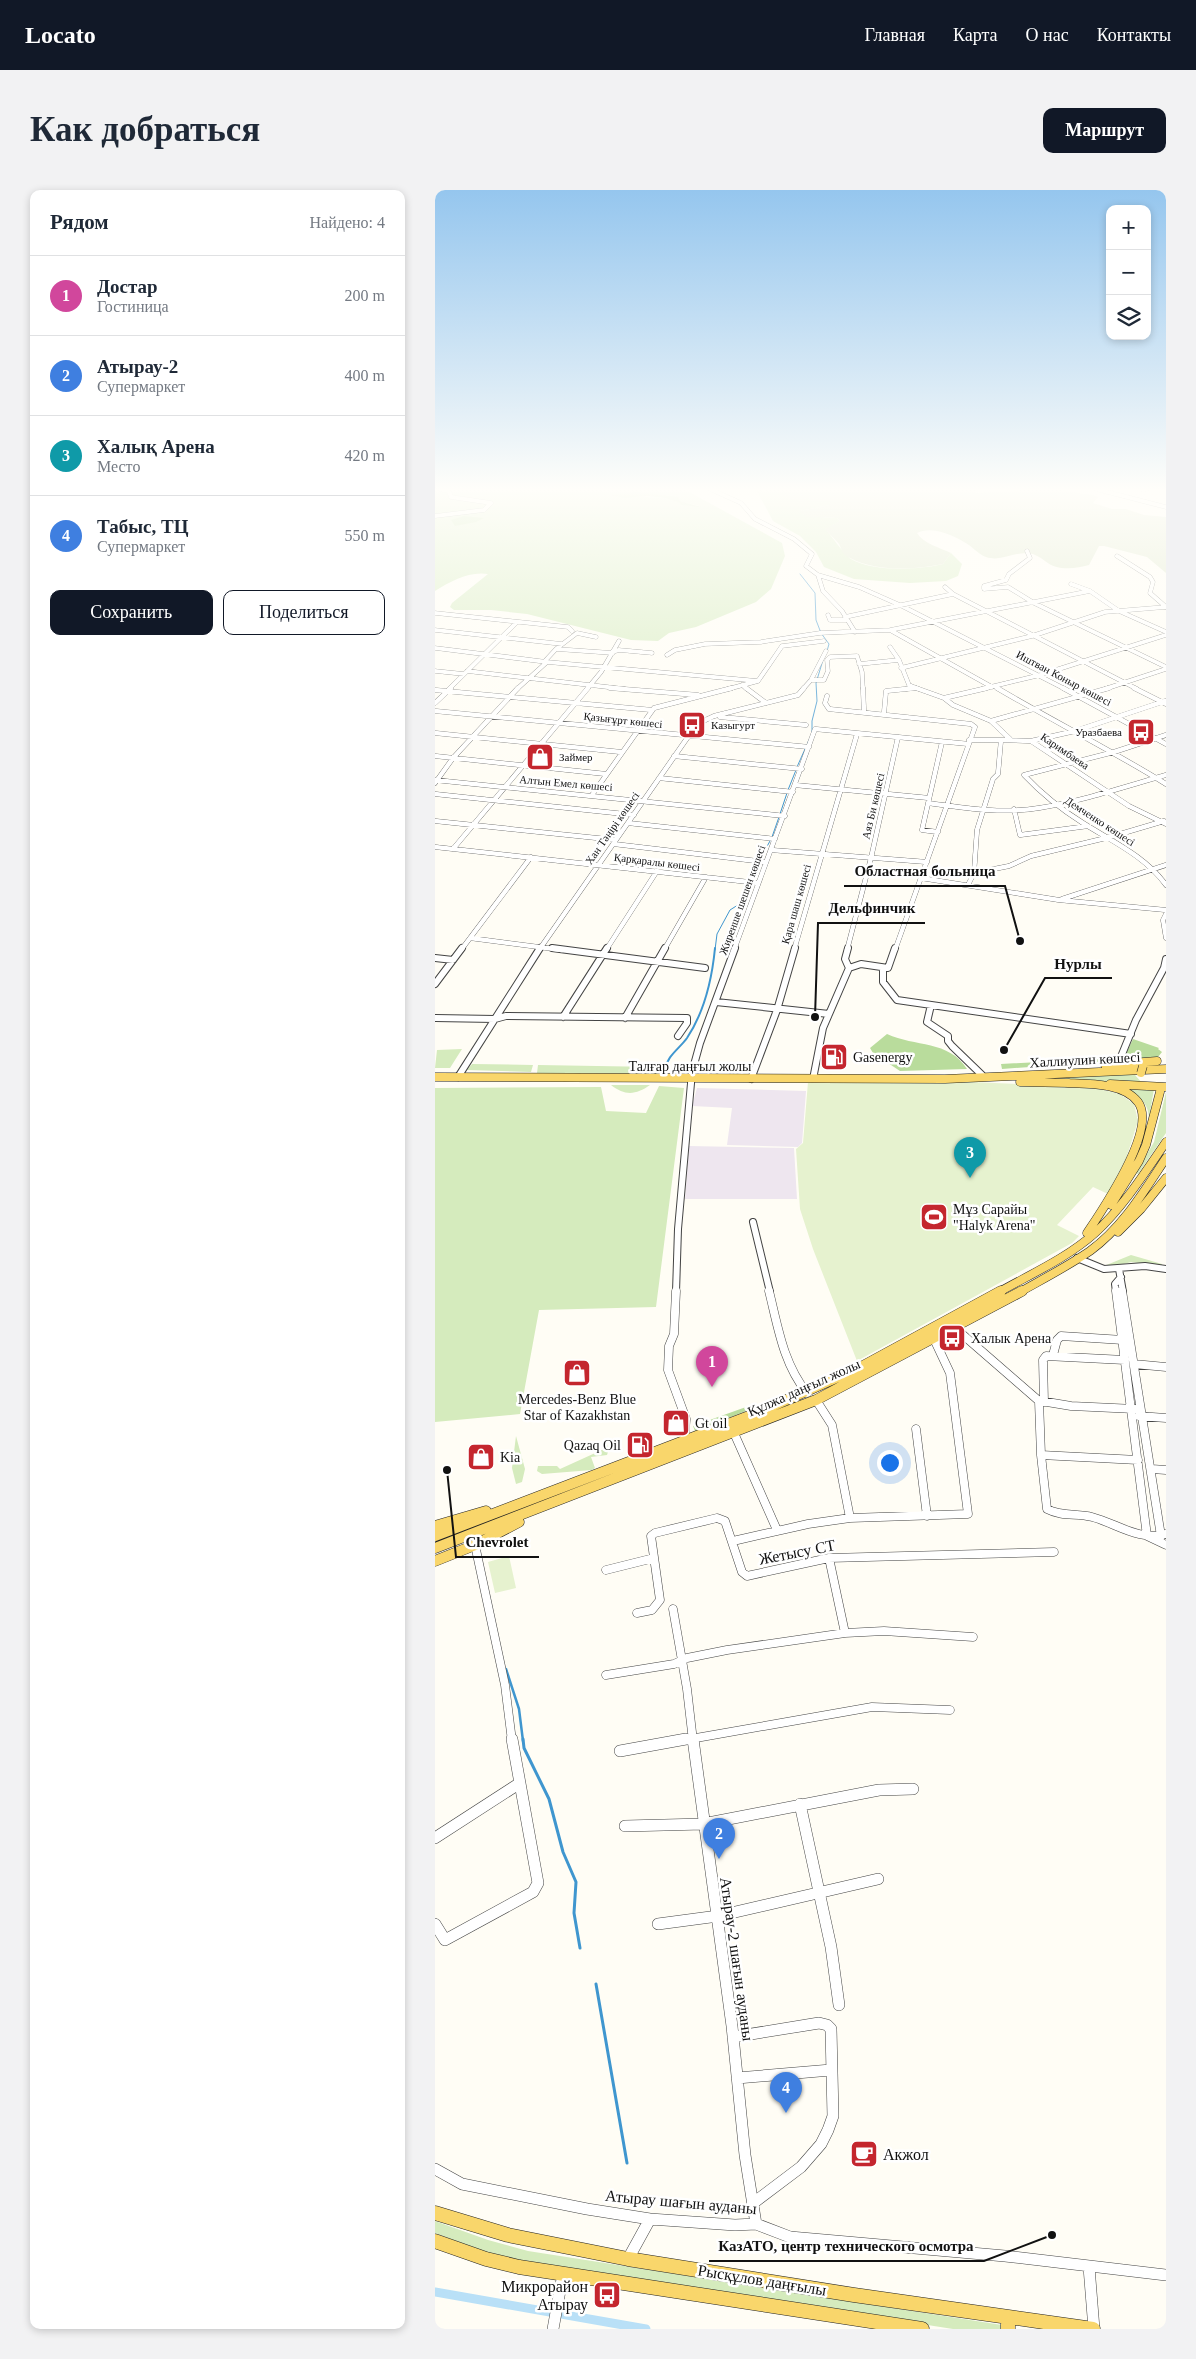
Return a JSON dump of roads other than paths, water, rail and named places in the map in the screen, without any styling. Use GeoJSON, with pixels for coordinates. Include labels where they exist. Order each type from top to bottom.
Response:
{"type":"FeatureCollection","features":[{"type":"Feature","properties":{"kind":"main road"},"geometry":{"type":"LineString","coordinates":[[1066,1253],[1108,1209],[1139,1162],[1146,1145],[1163,1086],[1146,1080],[1142,1070],[1157,1061],[1166,1060]]}},
{"type":"Feature","properties":{"kind":"main road","name":"Халлиулин көшесі"},"geometry":{"type":"LineString","coordinates":[[945,1079],[1157,1061]]}},
{"type":"Feature","properties":{"kind":"main road","name":"Халлиулин көшесі"},"geometry":{"type":"LineString","coordinates":[[945,1079],[1166,1069]]}},
{"type":"Feature","properties":{"kind":"main road","name":"Талғар даңғыл жолы"},"geometry":{"type":"LineString","coordinates":[[435,1077],[945,1079]]}},
{"type":"Feature","properties":{"kind":"main road","name":"Халлиулин көшесі"},"geometry":{"type":"LineString","coordinates":[[945,1079],[1163,1086]]}},
{"type":"Feature","properties":{"kind":"main road"},"geometry":{"type":"LineString","coordinates":[[1065,1083],[1099,1086],[1119,1091],[1138,1101],[1143,1111],[1141,1128],[1129,1158],[1111,1195],[1087,1233]]}},
{"type":"Feature","properties":{"kind":"main road","name":"Құлжа даңғыл жолы"},"geometry":{"type":"LineString","coordinates":[[435,1536],[684,1442],[807,1393],[863,1366],[1007,1288],[1066,1253],[1093,1234],[1137,1185],[1166,1142]]}},
{"type":"Feature","properties":{"kind":"main road","name":"Құлжа даңғыл жолы"},"geometry":{"type":"LineString","coordinates":[[435,1548],[554,1504],[816,1400],[955,1328],[1091,1250],[1118,1225],[1166,1158]]}},
{"type":"Feature","properties":{"kind":"main road"},"geometry":{"type":"LineString","coordinates":[[1091,1250],[1123,1228],[1166,1178]]}},
{"type":"Feature","properties":{"kind":"main road"},"geometry":{"type":"LineString","coordinates":[[435,1526],[547,1494]]}},
{"type":"Feature","properties":{"kind":"main road"},"geometry":{"type":"LineString","coordinates":[[435,1560],[475,1545],[554,1504]]}},
{"type":"Feature","properties":{"kind":"main road","name":"Рысқұлов даңғылы"},"geometry":{"type":"LineString","coordinates":[[435,2213],[508,2236],[628,2259],[1007,2323],[1093,2329]]}},
{"type":"Feature","properties":{"kind":"main road","name":"Рысқұлов даңғылы"},"geometry":{"type":"LineString","coordinates":[[435,2241],[486,2259],[563,2274],[922,2329]]}},
{"type":"Feature","properties":{"kind":"street"},"geometry":{"type":"LineString","coordinates":[[821,589],[846,618],[855,632]]}},
{"type":"Feature","properties":{"kind":"street","name":"Иштван Коныр көшесі"},"geometry":{"type":"LineString","coordinates":[[863,589],[902,606],[1040,675],[1166,744]]}},
{"type":"Feature","properties":{"kind":"street"},"geometry":{"type":"LineString","coordinates":[[947,589],[953,594],[1032,636],[1165,702]]}},
{"type":"Feature","properties":{"kind":"street"},"geometry":{"type":"LineString","coordinates":[[1011,589],[1034,603],[1129,648],[1166,668]]}},
{"type":"Feature","properties":{"kind":"street"},"geometry":{"type":"LineString","coordinates":[[944,698],[1040,675],[1159,639],[1166,634],[1119,611],[1091,591],[1085,589]]}},
{"type":"Feature","properties":{"kind":"street"},"geometry":{"type":"LineString","coordinates":[[1151,589],[1149,593],[1166,607]]}},
{"type":"Feature","properties":{"kind":"street"},"geometry":{"type":"LineString","coordinates":[[667,655],[675,650],[705,644],[761,642],[820,633],[890,630],[1091,591]]}},
{"type":"Feature","properties":{"kind":"street"},"geometry":{"type":"LineString","coordinates":[[828,615],[830,620],[846,618],[953,594]]}},
{"type":"Feature","properties":{"kind":"street"},"geometry":{"type":"LineString","coordinates":[[901,668],[942,660],[1032,636],[1105,612],[1166,607]]}},
{"type":"Feature","properties":{"kind":"street"},"geometry":{"type":"LineString","coordinates":[[435,613],[568,627],[572,631]]}},
{"type":"Feature","properties":{"kind":"street"},"geometry":{"type":"LineString","coordinates":[[435,703],[517,622]]}},
{"type":"Feature","properties":{"kind":"street"},"geometry":{"type":"LineString","coordinates":[[435,630],[562,644]]}},
{"type":"Feature","properties":{"kind":"street"},"geometry":{"type":"LineString","coordinates":[[890,630],[1114,752],[1166,784]]}},
{"type":"Feature","properties":{"kind":"street"},"geometry":{"type":"LineString","coordinates":[[436,781],[472,736],[508,697],[547,662],[545,660],[556,649],[577,633],[596,637]]}},
{"type":"Feature","properties":{"kind":"street"},"geometry":{"type":"LineString","coordinates":[[435,690],[652,710],[758,681],[781,647],[824,642],[820,633]]}},
{"type":"Feature","properties":{"kind":"street"},"geometry":{"type":"LineString","coordinates":[[1159,639],[1166,642]]}},
{"type":"Feature","properties":{"kind":"street"},"geometry":{"type":"LineString","coordinates":[[453,849],[472,824],[505,788],[557,722],[590,686],[605,667],[619,641]]}},
{"type":"Feature","properties":{"kind":"street"},"geometry":{"type":"LineString","coordinates":[[890,647],[899,660],[909,685],[944,698],[953,705],[991,721],[1009,739]]}},
{"type":"Feature","properties":{"kind":"street"},"geometry":{"type":"LineString","coordinates":[[435,648],[547,662],[758,681]]}},
{"type":"Feature","properties":{"kind":"street"},"geometry":{"type":"LineString","coordinates":[[556,649],[613,653],[619,650],[652,653]]}},
{"type":"Feature","properties":{"kind":"street","name":"Хан Тәңірі көшесі"},"geometry":{"type":"LineString","coordinates":[[458,1077],[541,947],[699,723],[714,716],[798,695],[816,680],[826,650]]}},
{"type":"Feature","properties":{"kind":"street"},"geometry":{"type":"LineString","coordinates":[[816,680],[824,680],[827,674],[827,660],[830,657],[857,656],[862,672],[864,712]]}},
{"type":"Feature","properties":{"kind":"street"},"geometry":{"type":"LineString","coordinates":[[859,664],[899,660]]}},
{"type":"Feature","properties":{"kind":"street"},"geometry":{"type":"LineString","coordinates":[[991,721],[1080,697],[1166,668]]}},
{"type":"Feature","properties":{"kind":"street"},"geometry":{"type":"LineString","coordinates":[[435,671],[465,672],[590,686],[703,695]]}},
{"type":"Feature","properties":{"kind":"street"},"geometry":{"type":"LineString","coordinates":[[742,685],[766,703]]}},
{"type":"Feature","properties":{"kind":"street"},"geometry":{"type":"LineString","coordinates":[[884,713],[885,691],[918,688]]}},
{"type":"Feature","properties":{"kind":"street"},"geometry":{"type":"LineString","coordinates":[[827,696],[825,703],[827,708],[971,724],[975,727],[921,878],[885,968],[880,976],[882,982],[897,1000],[1131,1034]]}},
{"type":"Feature","properties":{"kind":"street"},"geometry":{"type":"LineString","coordinates":[[1031,740],[1075,731],[1165,702]]}},
{"type":"Feature","properties":{"kind":"street"},"geometry":{"type":"LineString","coordinates":[[592,795],[636,730],[652,710]]}},
{"type":"Feature","properties":{"kind":"street","name":"Қазығұрт көшесі"},"geometry":{"type":"LineString","coordinates":[[435,711],[809,746]]}},
{"type":"Feature","properties":{"kind":"street"},"geometry":{"type":"LineString","coordinates":[[714,716],[806,725]]}},
{"type":"Feature","properties":{"kind":"street","name":"Каримбаева"},"geometry":{"type":"LineString","coordinates":[[815,729],[942,742],[1031,740],[1129,806],[1165,822]]}},
{"type":"Feature","properties":{"kind":"street","name":"Жиренше шешен көшесі"},"geometry":{"type":"LineString","coordinates":[[684,1442],[686,1419],[668,1370],[669,1346],[675,1334],[678,1229],[693,1078],[692,1072],[700,1043],[765,862],[785,816],[815,729]]}},
{"type":"Feature","properties":{"kind":"street"},"geometry":{"type":"LineString","coordinates":[[435,733],[621,752]]}},
{"type":"Feature","properties":{"kind":"street","name":"Қара шаш көшесі"},"geometry":{"type":"LineString","coordinates":[[751,1079],[777,1010],[820,855],[857,734]]}},
{"type":"Feature","properties":{"kind":"street"},"geometry":{"type":"LineString","coordinates":[[1066,764],[1114,752],[1166,735]]}},
{"type":"Feature","properties":{"kind":"street","name":"Аяз Би көшесі"},"geometry":{"type":"LineString","coordinates":[[813,1079],[823,1028],[849,968],[845,959],[871,858],[898,737]]}},
{"type":"Feature","properties":{"kind":"street"},"geometry":{"type":"LineString","coordinates":[[968,884],[974,873],[977,830],[993,778],[998,774],[1001,740]]}},
{"type":"Feature","properties":{"kind":"street"},"geometry":{"type":"LineString","coordinates":[[938,832],[923,830],[942,742]]}},
{"type":"Feature","properties":{"kind":"street"},"geometry":{"type":"LineString","coordinates":[[435,756],[606,774]]}},
{"type":"Feature","properties":{"kind":"street"},"geometry":{"type":"LineString","coordinates":[[675,756],[801,769]]}},
{"type":"Feature","properties":{"kind":"street","name":"Демченко көшесі"},"geometry":{"type":"LineString","coordinates":[[1066,764],[1024,775],[1055,804],[1110,837],[1154,870],[1166,885]]}},
{"type":"Feature","properties":{"kind":"street"},"geometry":{"type":"LineString","coordinates":[[795,786],[886,794],[983,810],[1039,808],[1109,792],[1166,775]]}},
{"type":"Feature","properties":{"kind":"street"},"geometry":{"type":"LineString","coordinates":[[659,778],[793,792]]}},
{"type":"Feature","properties":{"kind":"street","name":"Алтын Емел көшесі"},"geometry":{"type":"LineString","coordinates":[[436,781],[592,795],[642,802],[785,816]]}},
{"type":"Feature","properties":{"kind":"street"},"geometry":{"type":"LineString","coordinates":[[435,794],[634,815]]}},
{"type":"Feature","properties":{"kind":"street"},"geometry":{"type":"LineString","coordinates":[[1014,809],[1018,817],[1016,830],[1020,835],[1089,826]]}},
{"type":"Feature","properties":{"kind":"street"},"geometry":{"type":"LineString","coordinates":[[435,820],[765,862]]}},
{"type":"Feature","properties":{"kind":"street"},"geometry":{"type":"LineString","coordinates":[[974,873],[1009,866],[1031,856],[1165,822]]}},
{"type":"Feature","properties":{"kind":"street"},"geometry":{"type":"LineString","coordinates":[[628,823],[775,839]]}},
{"type":"Feature","properties":{"kind":"street","name":"Қарқаралы көшесі"},"geometry":{"type":"LineString","coordinates":[[435,847],[759,883]]}},
{"type":"Feature","properties":{"kind":"street"},"geometry":{"type":"LineString","coordinates":[[771,850],[927,862]]}},
{"type":"Feature","properties":{"kind":"street"},"geometry":{"type":"LineString","coordinates":[[435,984],[531,857]]}},
{"type":"Feature","properties":{"kind":"street"},"geometry":{"type":"LineString","coordinates":[[1059,900],[1166,865]]}},
{"type":"Feature","properties":{"kind":"street"},"geometry":{"type":"LineString","coordinates":[[563,1017],[657,871]]}},
{"type":"Feature","properties":{"kind":"street"},"geometry":{"type":"LineString","coordinates":[[625,1018],[707,878]]}},
{"type":"Feature","properties":{"kind":"street"},"geometry":{"type":"LineString","coordinates":[[921,878],[1059,900],[1166,912],[1163,920],[1166,938]]}},
{"type":"Feature","properties":{"kind":"street"},"geometry":{"type":"LineString","coordinates":[[470,938],[705,968]]}},
{"type":"Feature","properties":{"kind":"street"},"geometry":{"type":"LineString","coordinates":[[435,958],[453,960]]}},
{"type":"Feature","properties":{"kind":"street"},"geometry":{"type":"LineString","coordinates":[[1118,1064],[1164,968],[1166,958]]}},
{"type":"Feature","properties":{"kind":"street"},"geometry":{"type":"LineString","coordinates":[[849,968],[861,964],[885,968]]}},
{"type":"Feature","properties":{"kind":"street"},"geometry":{"type":"LineString","coordinates":[[715,1002],[829,1014]]}},
{"type":"Feature","properties":{"kind":"street"},"geometry":{"type":"LineString","coordinates":[[931,1006],[927,1022],[949,1036],[948,1041],[952,1047],[965,1057],[982,1075]]}},
{"type":"Feature","properties":{"kind":"street"},"geometry":{"type":"LineString","coordinates":[[435,1018],[495,1019],[506,1016],[687,1018],[687,1023],[678,1036]]}},
{"type":"Feature","properties":{"kind":"street"},"geometry":{"type":"LineString","coordinates":[[753,1222],[784,1352],[795,1378],[807,1393]]}},
{"type":"Feature","properties":{"kind":"street"},"geometry":{"type":"LineString","coordinates":[[1077,1258],[1094,1267],[1120,1273],[1145,1266],[1166,1269]]}},
{"type":"Feature","properties":{"kind":"street"},"geometry":{"type":"LineString","coordinates":[[1120,1273],[1115,1284],[1147,1536],[1154,1541],[1166,1545]]}},
{"type":"Feature","properties":{"kind":"street"},"geometry":{"type":"LineString","coordinates":[[1120,1273],[1141,1413],[1164,1535],[1147,1536],[1108,1525],[1091,1517],[1067,1516],[1047,1509],[1041,1456],[1043,1360],[1046,1356],[1053,1355],[1125,1360]]}},
{"type":"Feature","properties":{"kind":"street"},"geometry":{"type":"LineString","coordinates":[[955,1328],[1041,1402],[1141,1413],[1166,1418]]}},
{"type":"Feature","properties":{"kind":"street"},"geometry":{"type":"LineString","coordinates":[[1053,1355],[1057,1340],[1061,1336],[1123,1340]]}},
{"type":"Feature","properties":{"kind":"street"},"geometry":{"type":"LineString","coordinates":[[733,1541],[777,1530],[850,1518],[968,1514],[950,1373],[934,1339]]}},
{"type":"Feature","properties":{"kind":"street"},"geometry":{"type":"LineString","coordinates":[[1135,1364],[1166,1367]]}},
{"type":"Feature","properties":{"kind":"street"},"geometry":{"type":"LineString","coordinates":[[816,1400],[832,1425],[850,1518]]}},
{"type":"Feature","properties":{"kind":"street"},"geometry":{"type":"LineString","coordinates":[[916,1429],[927,1516]]}},
{"type":"Feature","properties":{"kind":"street"},"geometry":{"type":"LineString","coordinates":[[734,1433],[777,1530]]}},
{"type":"Feature","properties":{"kind":"street"},"geometry":{"type":"LineString","coordinates":[[1041,1456],[1138,1460]]}},
{"type":"Feature","properties":{"kind":"street"},"geometry":{"type":"LineString","coordinates":[[1152,1469],[1166,1470]]}},
{"type":"Feature","properties":{"kind":"street","name":"Жетысу СТ"},"geometry":{"type":"LineString","coordinates":[[637,1613],[652,1610],[660,1600],[650,1540],[651,1536],[655,1533],[717,1518],[725,1521],[742,1572],[747,1576],[829,1558],[1053,1552]]}},
{"type":"Feature","properties":{"kind":"street"},"geometry":{"type":"LineString","coordinates":[[435,1924],[445,1940],[533,1892],[538,1883],[507,1714],[505,1685],[475,1545]]}},
{"type":"Feature","properties":{"kind":"street"},"geometry":{"type":"LineString","coordinates":[[606,1570],[654,1558]]}},
{"type":"Feature","properties":{"kind":"street"},"geometry":{"type":"LineString","coordinates":[[829,1558],[833,1589],[840,1604],[845,1633]]}},
{"type":"Feature","properties":{"kind":"street","name":"Атырау-2 шағын ауданы"},"geometry":{"type":"LineString","coordinates":[[673,1609],[683,1660],[756,2224]]}},
{"type":"Feature","properties":{"kind":"street"},"geometry":{"type":"LineString","coordinates":[[606,1675],[674,1664],[687,1658],[727,1650],[845,1633],[884,1632],[973,1637]]}},
{"type":"Feature","properties":{"kind":"street"},"geometry":{"type":"LineString","coordinates":[[620,1752],[693,1737],[872,1707],[949,1710]]}},
{"type":"Feature","properties":{"kind":"street"},"geometry":{"type":"LineString","coordinates":[[435,1838],[520,1782]]}},
{"type":"Feature","properties":{"kind":"street"},"geometry":{"type":"LineString","coordinates":[[625,1826],[703,1824],[879,1790],[913,1789]]}},
{"type":"Feature","properties":{"kind":"street"},"geometry":{"type":"LineString","coordinates":[[800,1804],[831,1946],[839,2005]]}},
{"type":"Feature","properties":{"kind":"street"},"geometry":{"type":"LineString","coordinates":[[658,1924],[717,1916],[878,1879]]}},
{"type":"Feature","properties":{"kind":"street"},"geometry":{"type":"LineString","coordinates":[[733,2037],[819,2023],[827,2025],[831,2029],[833,2116],[830,2128],[823,2142],[793,2174],[752,2204]]}},
{"type":"Feature","properties":{"kind":"street"},"geometry":{"type":"LineString","coordinates":[[737,2078],[831,2070]]}},
{"type":"Feature","properties":{"kind":"street","name":"Атырау шағын ауданы"},"geometry":{"type":"LineString","coordinates":[[435,2169],[462,2184],[587,2209],[650,2219],[735,2225],[756,2224],[790,2237],[1005,2256],[1166,2275]]}},
{"type":"Feature","properties":{"kind":"street"},"geometry":{"type":"LineString","coordinates":[[628,2259],[650,2219]]}},
{"type":"Feature","properties":{"kind":"street"},"geometry":{"type":"LineString","coordinates":[[1089,2267],[1093,2329]]}},
{"type":"Feature","properties":{"kind":"street"},"geometry":{"type":"LineString","coordinates":[[553,2327],[563,2274]]}},
{"type":"Feature","properties":{"kind":"waterway"},"geometry":{"type":"LineString","coordinates":[[812,589],[815,593],[816,620],[821,633],[829,644],[827,651]]}},
{"type":"Feature","properties":{"kind":"waterway"},"geometry":{"type":"LineString","coordinates":[[812,734],[812,721],[817,701],[816,683],[823,660]]}},
{"type":"Feature","properties":{"kind":"waterway"},"geometry":{"type":"LineString","coordinates":[[797,767],[809,740]]}},
{"type":"Feature","properties":{"kind":"waterway"},"geometry":{"type":"LineString","coordinates":[[788,790],[796,770]]}},
{"type":"Feature","properties":{"kind":"waterway"},"geometry":{"type":"LineString","coordinates":[[780,814],[787,793]]}},
{"type":"Feature","properties":{"kind":"waterway"},"geometry":{"type":"LineString","coordinates":[[772,837],[779,817]]}},
{"type":"Feature","properties":{"kind":"waterway"},"geometry":{"type":"LineString","coordinates":[[760,859],[770,841]]}},
{"type":"Feature","properties":{"kind":"waterway"},"geometry":{"type":"LineString","coordinates":[[750,880],[758,863]]}},
{"type":"Feature","properties":{"kind":"waterway"},"geometry":{"type":"LineString","coordinates":[[715,950],[717,934],[730,910],[741,903],[749,884]]}},
{"type":"Feature","properties":{"kind":"waterway"},"geometry":{"type":"LineString","coordinates":[[665,1069],[668,1060],[687,1038],[699,1017],[710,983],[715,948]]}},
{"type":"Feature","properties":{"kind":"waterway"},"geometry":{"type":"LineString","coordinates":[[506,1669],[519,1709],[523,1741]]}},
{"type":"Feature","properties":{"kind":"waterway"},"geometry":{"type":"LineString","coordinates":[[523,1739],[524,1748],[549,1799],[563,1852],[576,1882],[574,1913],[580,1948]]}},
{"type":"Feature","properties":{"kind":"waterway"},"geometry":{"type":"LineString","coordinates":[[596,1984],[627,2163]]}},
{"type":"Feature","properties":{"kind":"waterway"},"geometry":{"type":"LineString","coordinates":[[435,2292],[646,2329]]}},
{"type":"Feature","properties":{"kind":"place","name":"Казыгурт"},"geometry":{"type":"Point","coordinates":[692,725]}},
{"type":"Feature","properties":{"kind":"place","name":"Уразбаева"},"geometry":{"type":"Point","coordinates":[1141,732]}},
{"type":"Feature","properties":{"kind":"place","name":"Займер"},"geometry":{"type":"Point","coordinates":[540,757]}},
{"type":"Feature","properties":{"kind":"place","name":"Областная больница"},"geometry":{"type":"Point","coordinates":[1020,941]}},
{"type":"Feature","properties":{"kind":"place","name":"Дельфинчик"},"geometry":{"type":"Point","coordinates":[815,1017]}},
{"type":"Feature","properties":{"kind":"place","name":"Нурлы"},"geometry":{"type":"Point","coordinates":[1004,1050]}},
{"type":"Feature","properties":{"kind":"place","name":"Gasenergy"},"geometry":{"type":"Point","coordinates":[834,1057]}},
{"type":"Feature","properties":{"kind":"place","name":"Халық Арена"},"geometry":{"type":"Point","coordinates":[970,1178]}},
{"type":"Feature","properties":{"kind":"place","name":"Мұз Сарайы \"Halyk Arena\""},"geometry":{"type":"Point","coordinates":[934,1217]}},
{"type":"Feature","properties":{"kind":"place","name":"Халык Арена"},"geometry":{"type":"Point","coordinates":[952,1338]}},
{"type":"Feature","properties":{"kind":"place","name":"Mercedes-Benz Blue Star of Kazakhstan"},"geometry":{"type":"Point","coordinates":[577,1373]}},
{"type":"Feature","properties":{"kind":"place","name":"Достар"},"geometry":{"type":"Point","coordinates":[712,1387]}},
{"type":"Feature","properties":{"kind":"place","name":"Gt oil"},"geometry":{"type":"Point","coordinates":[676,1423]}},
{"type":"Feature","properties":{"kind":"place","name":"Qazaq Oil"},"geometry":{"type":"Point","coordinates":[640,1445]}},
{"type":"Feature","properties":{"kind":"place","name":"Kia"},"geometry":{"type":"Point","coordinates":[481,1457]}},
{"type":"Feature","properties":{"kind":"place","name":"Chevrolet"},"geometry":{"type":"Point","coordinates":[447,1470]}},
{"type":"Feature","properties":{"kind":"place","name":"Атырау-2"},"geometry":{"type":"Point","coordinates":[719,1859]}},
{"type":"Feature","properties":{"kind":"place","name":"Табыс, ТЦ"},"geometry":{"type":"Point","coordinates":[786,2113]}},
{"type":"Feature","properties":{"kind":"place","name":"Акжол"},"geometry":{"type":"Point","coordinates":[864,2154]}},
{"type":"Feature","properties":{"kind":"place","name":"КазАТО, центр технического осмотра"},"geometry":{"type":"Point","coordinates":[1052,2235]}},
{"type":"Feature","properties":{"kind":"place","name":"Микрорайон Атырау"},"geometry":{"type":"Point","coordinates":[607,2295]}}]}
